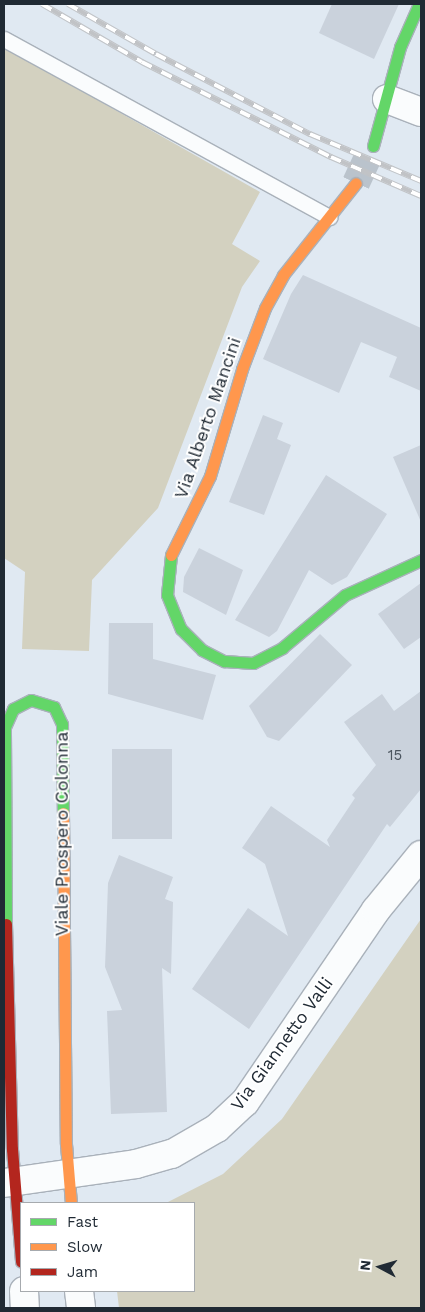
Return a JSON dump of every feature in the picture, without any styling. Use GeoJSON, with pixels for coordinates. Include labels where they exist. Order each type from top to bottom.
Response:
{"type":"FeatureCollection","features":[{"type":"Feature","properties":{"kind":"street"},"geometry":{"type":"LineString","coordinates":[[373,146],[400,47],[419,4]]}},
{"type":"Feature","properties":{"kind":"street"},"geometry":{"type":"LineString","coordinates":[[387,99],[421,112]]}},
{"type":"Feature","properties":{"kind":"street","name":"Via Alberto Mancini"},"geometry":{"type":"LineString","coordinates":[[356,183],[283,275],[259,322],[210,476],[170,556],[166,583],[168,601],[181,629],[202,650],[224,661],[253,663],[282,648],[321,612],[345,595],[421,560]]}},
{"type":"Feature","properties":{"kind":"street","name":"Viale Prospero Colonna"},"geometry":{"type":"LineString","coordinates":[[20,1255],[9,1182],[5,727],[13,709],[31,700],[44,702],[54,707],[62,724],[68,1176],[71,1202]]}},
{"type":"Feature","properties":{"kind":"street","name":"Via Giannetto Valli"},"geometry":{"type":"LineString","coordinates":[[9,1182],[68,1176],[136,1164],[172,1154],[202,1139],[229,1118],[261,1080],[376,910],[421,855]]}},
{"type":"Feature","properties":{"kind":"street"},"geometry":{"type":"LineString","coordinates":[[24,1292],[25,1308]]}},
{"type":"Feature","properties":{"kind":"street"},"geometry":{"type":"LineString","coordinates":[[79,1292],[80,1308]]}},
{"type":"Feature","properties":{"kind":"lane"},"geometry":{"type":"LineString","coordinates":[[4,39],[329,217]]}},
{"type":"Feature","properties":{"kind":"shaded area"},"geometry":{"type":"Polygon","coordinates":[[[4,47],[260,192],[232,244],[260,261],[242,287],[158,508],[92,580],[89,651],[22,649],[25,572],[4,558],[4,47]]]}},
{"type":"Feature","properties":{"kind":"shaded area"},"geometry":{"type":"Polygon","coordinates":[[[421,919],[421,1308],[119,1308],[117,1292],[195,1292],[195,1202],[168,1202],[223,1174],[282,1119],[421,919]]]}},
{"type":"Feature","properties":{"kind":"building"},"geometry":{"type":"Polygon","coordinates":[[[332,4],[399,4],[374,59],[319,33],[332,4]]]}},
{"type":"Feature","properties":{"kind":"building"},"geometry":{"type":"Polygon","coordinates":[[[303,275],[421,328],[421,391],[389,377],[397,357],[361,342],[339,393],[263,359],[291,294],[303,275]]]}},
{"type":"Feature","properties":{"kind":"building"},"geometry":{"type":"Polygon","coordinates":[[[263,415],[283,423],[277,439],[291,445],[264,515],[229,502],[263,415]]]}},
{"type":"Feature","properties":{"kind":"building"},"geometry":{"type":"Polygon","coordinates":[[[421,445],[421,522],[393,457],[421,445]]]}},
{"type":"Feature","properties":{"kind":"building"},"geometry":{"type":"Polygon","coordinates":[[[326,475],[387,514],[347,577],[332,585],[309,570],[277,631],[269,637],[235,620],[326,475]]]}},
{"type":"Feature","properties":{"kind":"building"},"geometry":{"type":"Polygon","coordinates":[[[199,548],[243,570],[226,615],[183,592],[184,577],[199,548]]]}},
{"type":"Feature","properties":{"kind":"building"},"geometry":{"type":"Polygon","coordinates":[[[421,583],[421,637],[404,649],[378,614],[421,583]]]}},
{"type":"Feature","properties":{"kind":"building"},"geometry":{"type":"Polygon","coordinates":[[[109,623],[153,623],[153,659],[216,675],[203,720],[108,694],[109,623]]]}},
{"type":"Feature","properties":{"kind":"building"},"geometry":{"type":"Polygon","coordinates":[[[320,634],[352,665],[279,741],[267,737],[249,706],[320,634]]]}},
{"type":"Feature","properties":{"kind":"building"},"geometry":{"type":"Polygon","coordinates":[[[421,691],[421,789],[390,827],[387,824],[249,1029],[192,989],[248,908],[288,936],[265,864],[242,848],[271,806],[330,847],[327,840],[355,798],[352,795],[376,765],[344,722],[382,694],[394,711],[421,691]]]}},
{"type":"Feature","properties":{"kind":"building"},"geometry":{"type":"Polygon","coordinates":[[[112,749],[172,749],[172,839],[112,839],[112,749]]]}},
{"type":"Feature","properties":{"kind":"building"},"geometry":{"type":"Polygon","coordinates":[[[119,855],[173,877],[165,899],[173,902],[171,974],[162,968],[167,1112],[111,1114],[107,1011],[122,1010],[105,967],[108,883],[119,855]]]}},
{"type":"Feature","properties":{"kind":"tunnel"},"geometry":{"type":"LineString","coordinates":[[356,183],[373,146]]}},
{"type":"Feature","properties":{"kind":"railway"},"geometry":{"type":"LineString","coordinates":[[42,4],[142,62],[331,157],[421,196]]}},
{"type":"Feature","properties":{"kind":"railway"},"geometry":{"type":"LineString","coordinates":[[68,4],[156,54],[310,134],[421,181]]}},
{"type":"Feature","properties":{"kind":"traffic: fast"},"geometry":{"type":"LineString","coordinates":[[373,146],[400,47],[419,4]]}},
{"type":"Feature","properties":{"kind":"traffic: fast"},"geometry":{"type":"LineString","coordinates":[[171,555],[167,595],[181,629],[202,650],[224,661],[253,663],[282,648],[345,595],[421,560]]}},
{"type":"Feature","properties":{"kind":"traffic: fast"},"geometry":{"type":"LineString","coordinates":[[6,924],[5,727],[13,709],[31,700],[54,707],[62,724],[63,813]]}},
{"type":"Feature","properties":{"kind":"traffic: slow"},"geometry":{"type":"LineString","coordinates":[[171,555],[210,476],[242,369],[265,308],[283,275],[356,183]]}},
{"type":"Feature","properties":{"kind":"traffic: slow"},"geometry":{"type":"LineString","coordinates":[[63,813],[66,1144],[71,1202]]}},
{"type":"Feature","properties":{"kind":"traffic: jam"},"geometry":{"type":"LineString","coordinates":[[6,924],[12,1149],[20,1249]]}}]}
